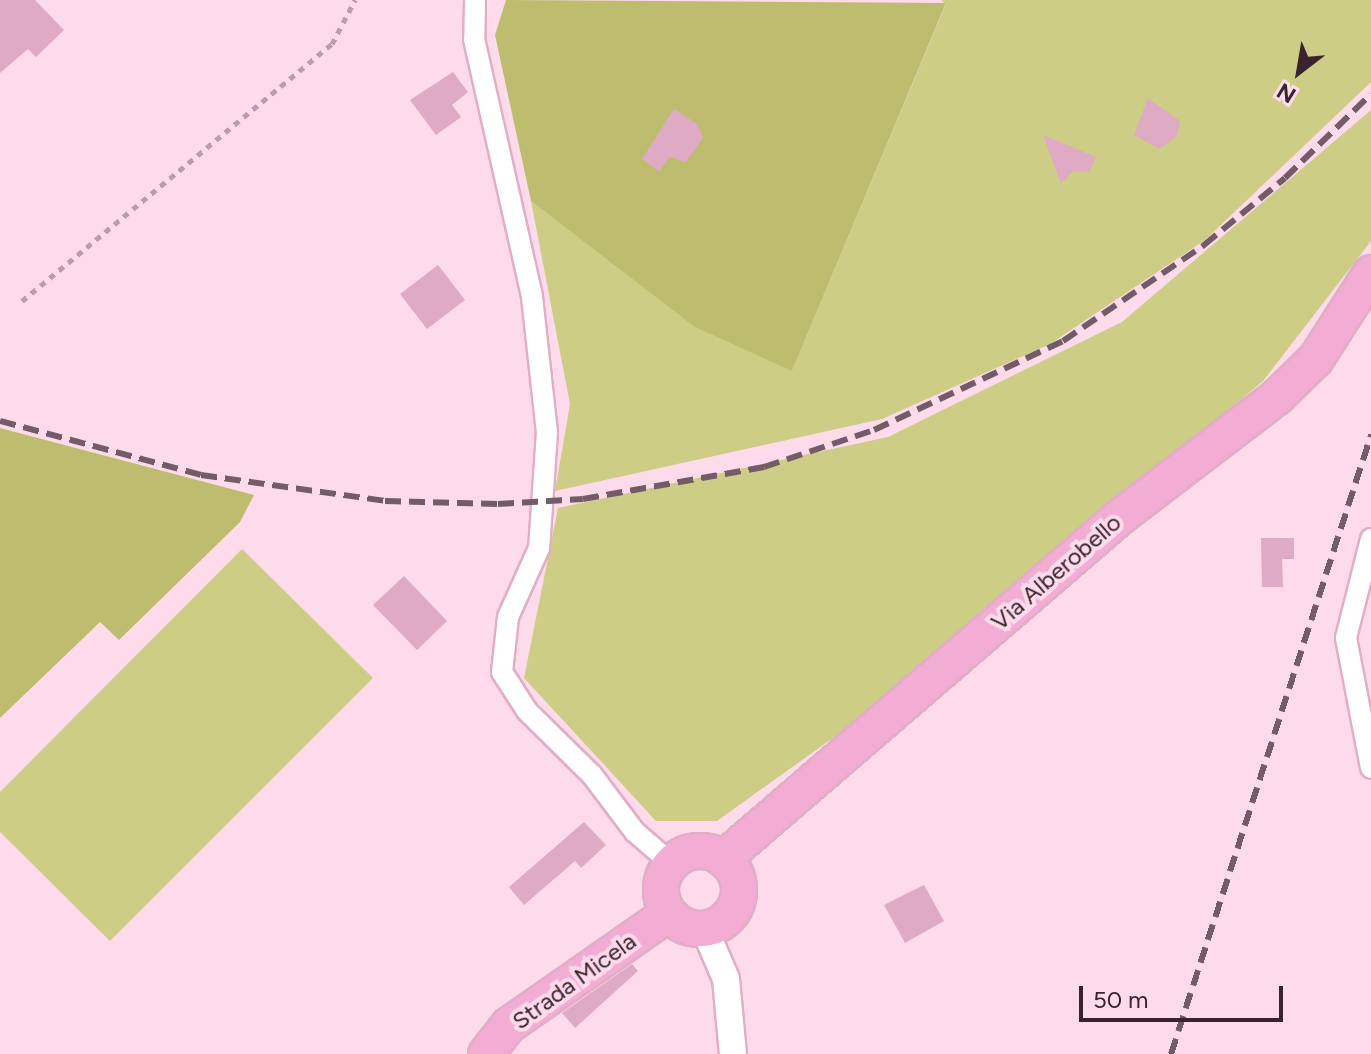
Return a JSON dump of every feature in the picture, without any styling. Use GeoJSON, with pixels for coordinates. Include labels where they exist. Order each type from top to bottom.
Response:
{"type":"FeatureCollection","features":[{"type":"Feature","properties":{"kind":"main road","name":"Via Alberobello"},"geometry":{"type":"LineString","coordinates":[[723,859],[1120,517],[1277,397],[1316,359],[1371,273]]}},
{"type":"Feature","properties":{"kind":"main road"},"geometry":{"type":"LineString","coordinates":[[702,851],[723,859],[738,881],[736,907],[718,926],[705,930],[684,927],[668,914],[661,882],[671,863],[702,851]]}},
{"type":"Feature","properties":{"kind":"main road","name":"Strada Micela"},"geometry":{"type":"LineString","coordinates":[[486,1054],[509,1025],[668,914]]}},
{"type":"Feature","properties":{"kind":"street"},"geometry":{"type":"LineString","coordinates":[[475,0],[474,39],[532,297],[547,432],[539,548],[508,617],[502,672],[527,711],[592,775],[635,832],[671,863]]}},
{"type":"Feature","properties":{"kind":"street"},"geometry":{"type":"LineString","coordinates":[[1371,539],[1366,575],[1346,638],[1356,710],[1371,768]]}},
{"type":"Feature","properties":{"kind":"street"},"geometry":{"type":"LineString","coordinates":[[705,930],[726,979],[733,1054]]}},
{"type":"Feature","properties":{"kind":"path"},"geometry":{"type":"LineString","coordinates":[[22,301],[332,44],[355,0]]}},
{"type":"Feature","properties":{"kind":"shaded area"},"geometry":{"type":"Polygon","coordinates":[[[506,0],[946,3],[792,371],[695,327],[531,201],[495,35],[506,0]]]}},
{"type":"Feature","properties":{"kind":"shaded area"},"geometry":{"type":"Polygon","coordinates":[[[941,0],[1371,0],[1371,82],[1205,240],[1050,344],[882,419],[555,491],[570,404],[531,201],[593,248],[792,371],[946,4],[941,0]]]}},
{"type":"Feature","properties":{"kind":"shaded area"},"geometry":{"type":"Polygon","coordinates":[[[1371,110],[1371,241],[1263,381],[897,692],[717,821],[656,821],[524,678],[558,508],[888,437],[1122,322],[1371,110]]]}},
{"type":"Feature","properties":{"kind":"shaded area"},"geometry":{"type":"Polygon","coordinates":[[[0,428],[254,495],[240,522],[119,640],[100,622],[0,718],[0,428]]]}},
{"type":"Feature","properties":{"kind":"shaded area"},"geometry":{"type":"Polygon","coordinates":[[[242,549],[373,678],[110,941],[0,832],[0,792],[242,549]]]}},
{"type":"Feature","properties":{"kind":"building"},"geometry":{"type":"Polygon","coordinates":[[[0,0],[35,0],[64,30],[36,57],[28,49],[0,73],[0,0]]]}},
{"type":"Feature","properties":{"kind":"building"},"geometry":{"type":"Polygon","coordinates":[[[453,72],[468,92],[452,105],[461,117],[436,135],[410,100],[453,72]]]}},
{"type":"Feature","properties":{"kind":"building"},"geometry":{"type":"Polygon","coordinates":[[[1148,98],[1180,121],[1177,136],[1159,149],[1134,135],[1148,98]]]}},
{"type":"Feature","properties":{"kind":"building"},"geometry":{"type":"Polygon","coordinates":[[[674,109],[697,124],[703,138],[686,162],[670,157],[659,171],[642,159],[674,109]]]}},
{"type":"Feature","properties":{"kind":"building"},"geometry":{"type":"Polygon","coordinates":[[[1043,135],[1096,157],[1089,172],[1072,172],[1061,184],[1043,135]]]}},
{"type":"Feature","properties":{"kind":"building"},"geometry":{"type":"Polygon","coordinates":[[[438,265],[465,300],[427,329],[400,294],[438,265]]]}},
{"type":"Feature","properties":{"kind":"building"},"geometry":{"type":"Polygon","coordinates":[[[1261,538],[1294,538],[1294,559],[1282,559],[1283,587],[1262,587],[1261,538]]]}},
{"type":"Feature","properties":{"kind":"building"},"geometry":{"type":"Polygon","coordinates":[[[404,576],[447,621],[417,650],[373,605],[404,576]]]}},
{"type":"Feature","properties":{"kind":"building"},"geometry":{"type":"Polygon","coordinates":[[[584,822],[606,845],[581,868],[575,861],[524,905],[509,887],[584,822]]]}},
{"type":"Feature","properties":{"kind":"building"},"geometry":{"type":"Polygon","coordinates":[[[924,885],[944,921],[905,943],[884,905],[924,885]]]}},
{"type":"Feature","properties":{"kind":"building"},"geometry":{"type":"Polygon","coordinates":[[[632,964],[638,971],[575,1028],[562,1013],[632,964]]]}},
{"type":"Feature","properties":{"kind":"railway"},"geometry":{"type":"LineString","coordinates":[[0,421],[201,475],[385,501],[498,504],[583,499],[764,467],[874,430],[1063,341],[1204,245],[1285,178],[1371,94]]}},
{"type":"Feature","properties":{"kind":"railway"},"geometry":{"type":"LineString","coordinates":[[1171,1054],[1371,435]]}}]}
